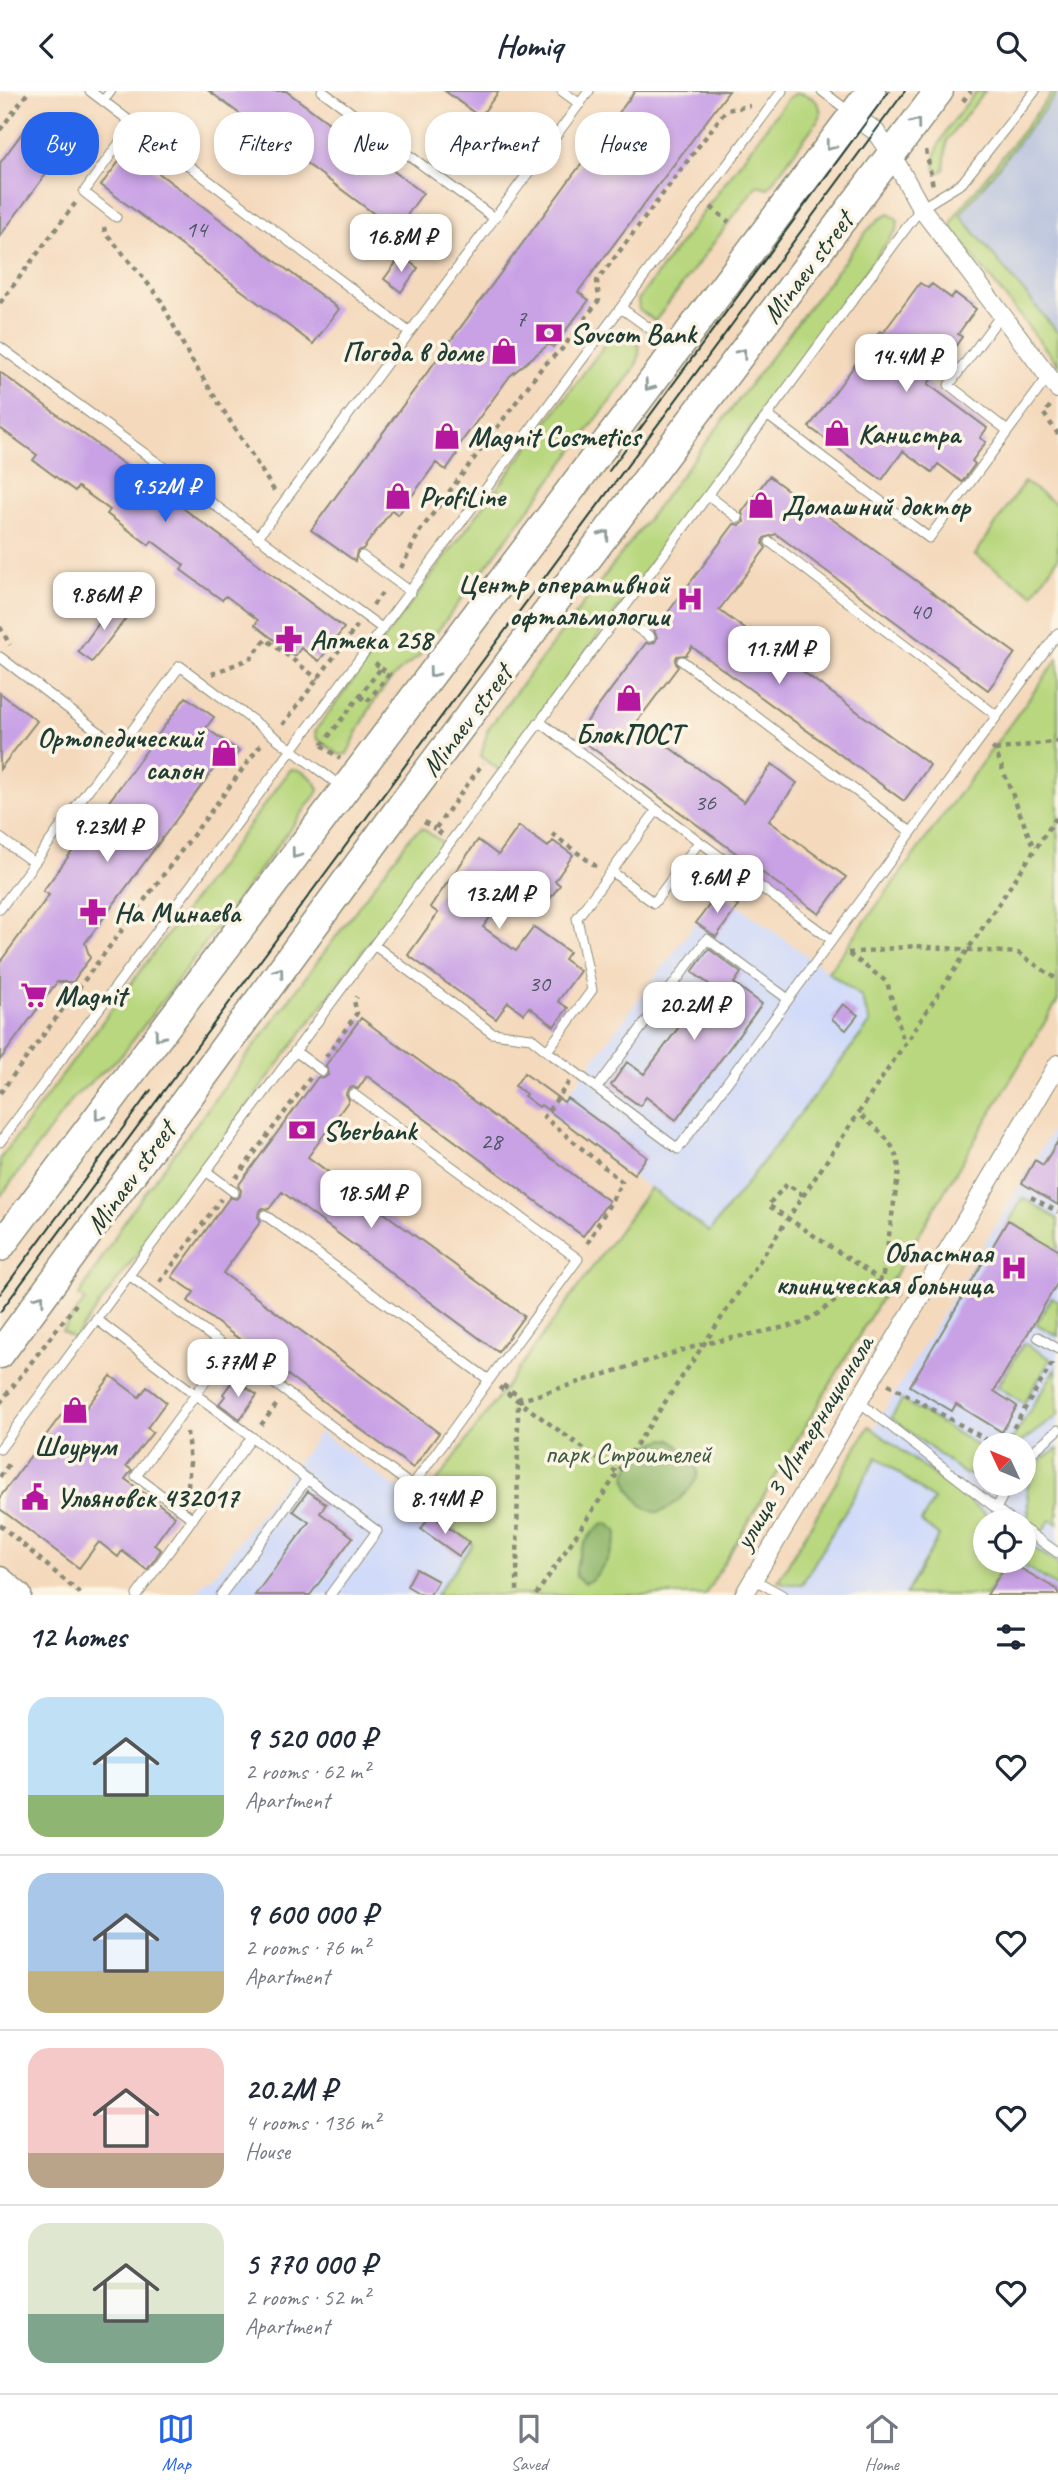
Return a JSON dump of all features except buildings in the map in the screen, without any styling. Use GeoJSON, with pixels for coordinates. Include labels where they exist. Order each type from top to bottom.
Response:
{"type":"FeatureCollection","features":[{"type":"Feature","properties":{"kind":"main road","name":"Minaev street"},"geometry":{"type":"LineString","coordinates":[[0,1247],[871,91]]}},
{"type":"Feature","properties":{"kind":"main road","name":"Minaev street"},"geometry":{"type":"LineString","coordinates":[[0,1354],[409,796],[939,91]]}},
{"type":"Feature","properties":{"kind":"main road"},"geometry":{"type":"LineString","coordinates":[[0,1579],[19,1595]]}},
{"type":"Feature","properties":{"kind":"street"},"geometry":{"type":"LineString","coordinates":[[853,115],[875,131],[928,204],[1052,390]]}},
{"type":"Feature","properties":{"kind":"street","name":"улица 3 Интернационала"},"geometry":{"type":"LineString","coordinates":[[744,1595],[1058,1063]]}},
{"type":"Feature","properties":{"kind":"lane"},"geometry":{"type":"LineString","coordinates":[[90,91],[117,112]]}},
{"type":"Feature","properties":{"kind":"lane"},"geometry":{"type":"LineString","coordinates":[[103,101],[111,91]]}},
{"type":"Feature","properties":{"kind":"lane"},"geometry":{"type":"LineString","coordinates":[[321,91],[495,218]]}},
{"type":"Feature","properties":{"kind":"lane"},"geometry":{"type":"LineString","coordinates":[[562,91],[580,104]]}},
{"type":"Feature","properties":{"kind":"lane"},"geometry":{"type":"LineString","coordinates":[[257,538],[589,91]]}},
{"type":"Feature","properties":{"kind":"lane"},"geometry":{"type":"LineString","coordinates":[[0,1142],[782,91]]}},
{"type":"Feature","properties":{"kind":"lane"},"geometry":{"type":"LineString","coordinates":[[822,91],[853,115]]}},
{"type":"Feature","properties":{"kind":"lane"},"geometry":{"type":"LineString","coordinates":[[0,1449],[708,495],[928,204],[962,183],[1035,91]]}},
{"type":"Feature","properties":{"kind":"lane"},"geometry":{"type":"LineString","coordinates":[[113,152],[84,192],[116,217]]}},
{"type":"Feature","properties":{"kind":"lane"},"geometry":{"type":"LineString","coordinates":[[200,174],[409,332]]}},
{"type":"Feature","properties":{"kind":"lane"},"geometry":{"type":"LineString","coordinates":[[621,308],[677,348]]}},
{"type":"Feature","properties":{"kind":"lane"},"geometry":{"type":"LineString","coordinates":[[1001,315],[949,385],[1008,431]]}},
{"type":"Feature","properties":{"kind":"lane"},"geometry":{"type":"LineString","coordinates":[[0,347],[383,629]]}},
{"type":"Feature","properties":{"kind":"lane"},"geometry":{"type":"LineString","coordinates":[[768,415],[929,538],[1008,431],[1052,390]]}},
{"type":"Feature","properties":{"kind":"lane"},"geometry":{"type":"LineString","coordinates":[[708,495],[738,518]]}},
{"type":"Feature","properties":{"kind":"lane"},"geometry":{"type":"LineString","coordinates":[[770,542],[997,716]]}},
{"type":"Feature","properties":{"kind":"lane"},"geometry":{"type":"LineString","coordinates":[[362,556],[411,592]]}},
{"type":"Feature","properties":{"kind":"lane"},"geometry":{"type":"LineString","coordinates":[[619,615],[650,637]]}},
{"type":"Feature","properties":{"kind":"lane"},"geometry":{"type":"LineString","coordinates":[[374,946],[492,1033],[531,1038],[678,1149],[1058,633]]}},
{"type":"Feature","properties":{"kind":"lane"},"geometry":{"type":"LineString","coordinates":[[0,657],[120,748]]}},
{"type":"Feature","properties":{"kind":"lane"},"geometry":{"type":"LineString","coordinates":[[682,661],[911,832]]}},
{"type":"Feature","properties":{"kind":"lane"},"geometry":{"type":"LineString","coordinates":[[0,909],[180,666],[345,790]]}},
{"type":"Feature","properties":{"kind":"lane"},"geometry":{"type":"LineString","coordinates":[[540,722],[832,940]]}},
{"type":"Feature","properties":{"kind":"lane"},"geometry":{"type":"LineString","coordinates":[[547,1051],[592,990],[577,918],[657,810]]}},
{"type":"Feature","properties":{"kind":"lane"},"geometry":{"type":"LineString","coordinates":[[0,838],[34,863]]}},
{"type":"Feature","properties":{"kind":"lane"},"geometry":{"type":"LineString","coordinates":[[610,873],[654,903],[699,842]]}},
{"type":"Feature","properties":{"kind":"lane"},"geometry":{"type":"LineString","coordinates":[[597,1089],[708,939],[788,999]]}},
{"type":"Feature","properties":{"kind":"lane"},"geometry":{"type":"LineString","coordinates":[[295,1051],[320,1069]]}},
{"type":"Feature","properties":{"kind":"lane"},"geometry":{"type":"LineString","coordinates":[[129,1275],[412,1486],[578,1259],[354,1094]]}},
{"type":"Feature","properties":{"kind":"lane"},"geometry":{"type":"LineString","coordinates":[[206,1171],[231,1190]]}},
{"type":"Feature","properties":{"kind":"lane"},"geometry":{"type":"LineString","coordinates":[[265,1215],[491,1378]]}},
{"type":"Feature","properties":{"kind":"lane"},"geometry":{"type":"LineString","coordinates":[[96,1319],[377,1531],[330,1595]]}},
{"type":"Feature","properties":{"kind":"lane"},"geometry":{"type":"LineString","coordinates":[[1038,1337],[1058,1352]]}},
{"type":"Feature","properties":{"kind":"lane"},"geometry":{"type":"LineString","coordinates":[[192,1519],[136,1476],[229,1349]]}},
{"type":"Feature","properties":{"kind":"lane"},"geometry":{"type":"LineString","coordinates":[[858,1401],[996,1509],[1003,1496]]}},
{"type":"Feature","properties":{"kind":"lane"},"geometry":{"type":"LineString","coordinates":[[1036,1449],[1058,1430]]}},
{"type":"Feature","properties":{"kind":"lane"},"geometry":{"type":"LineString","coordinates":[[137,1595],[253,1437]]}},
{"type":"Feature","properties":{"kind":"lane"},"geometry":{"type":"LineString","coordinates":[[221,1595],[307,1479]]}},
{"type":"Feature","properties":{"kind":"lane"},"geometry":{"type":"LineString","coordinates":[[1036,1537],[1058,1553]]}},
{"type":"Feature","properties":{"kind":"lane"},"geometry":{"type":"LineString","coordinates":[[753,1579],[782,1595]]}},
{"type":"Feature","properties":{"kind":"path"},"geometry":{"type":"LineString","coordinates":[[0,130],[29,91]]}},
{"type":"Feature","properties":{"kind":"path"},"geometry":{"type":"LineString","coordinates":[[0,1093],[393,579],[406,561],[420,531],[543,366],[562,349],[600,300],[597,281],[726,110],[749,107],[755,99]]}},
{"type":"Feature","properties":{"kind":"path"},"geometry":{"type":"LineString","coordinates":[[926,150],[928,204]]}},
{"type":"Feature","properties":{"kind":"path"},"geometry":{"type":"LineString","coordinates":[[0,303],[84,192]]}},
{"type":"Feature","properties":{"kind":"path"},"geometry":{"type":"LineString","coordinates":[[702,199],[729,222]]}},
{"type":"Feature","properties":{"kind":"path"},"geometry":{"type":"LineString","coordinates":[[101,205],[105,232],[159,297],[189,356],[282,504]]}},
{"type":"Feature","properties":{"kind":"path"},"geometry":{"type":"LineString","coordinates":[[1052,390],[1044,414],[1058,434]]}},
{"type":"Feature","properties":{"kind":"path"},"geometry":{"type":"LineString","coordinates":[[198,679],[250,658],[266,639],[318,679]]}},
{"type":"Feature","properties":{"kind":"path"},"geometry":{"type":"LineString","coordinates":[[360,696],[368,702],[389,674],[363,655]]}},
{"type":"Feature","properties":{"kind":"path"},"geometry":{"type":"LineString","coordinates":[[322,745],[381,668]]}},
{"type":"Feature","properties":{"kind":"path"},"geometry":{"type":"LineString","coordinates":[[304,732],[341,760]]}},
{"type":"Feature","properties":{"kind":"path"},"geometry":{"type":"LineString","coordinates":[[980,739],[995,750],[1034,850]]}},
{"type":"Feature","properties":{"kind":"path"},"geometry":{"type":"LineString","coordinates":[[995,750],[1058,741]]}},
{"type":"Feature","properties":{"kind":"path"},"geometry":{"type":"LineString","coordinates":[[536,1595],[1058,815]]}},
{"type":"Feature","properties":{"kind":"path"},"geometry":{"type":"LineString","coordinates":[[424,822],[435,829]]}},
{"type":"Feature","properties":{"kind":"path"},"geometry":{"type":"LineString","coordinates":[[552,834],[610,873]]}},
{"type":"Feature","properties":{"kind":"path"},"geometry":{"type":"LineString","coordinates":[[832,940],[887,982],[904,1044]]}},
{"type":"Feature","properties":{"kind":"path"},"geometry":{"type":"LineString","coordinates":[[848,953],[914,946],[1018,953],[1058,980]]}},
{"type":"Feature","properties":{"kind":"path"},"geometry":{"type":"LineString","coordinates":[[152,1292],[320,1069],[357,1013],[354,1001],[361,992]]}},
{"type":"Feature","properties":{"kind":"path"},"geometry":{"type":"LineString","coordinates":[[576,1072],[544,1117],[622,1182],[578,1259]]}},
{"type":"Feature","properties":{"kind":"path"},"geometry":{"type":"LineString","coordinates":[[858,1113],[891,1142],[898,1157],[899,1170],[882,1281]]}},
{"type":"Feature","properties":{"kind":"path"},"geometry":{"type":"LineString","coordinates":[[803,1195],[787,1184],[768,1205],[905,1296]]}},
{"type":"Feature","properties":{"kind":"path"},"geometry":{"type":"LineString","coordinates":[[1031,1197],[1058,1212]]}},
{"type":"Feature","properties":{"kind":"path"},"geometry":{"type":"LineString","coordinates":[[518,1401],[703,1344],[800,1324],[856,1286],[882,1281]]}},
{"type":"Feature","properties":{"kind":"path"},"geometry":{"type":"LineString","coordinates":[[0,1403],[76,1304]]}},
{"type":"Feature","properties":{"kind":"path"},"geometry":{"type":"LineString","coordinates":[[1010,1433],[1058,1352]]}},
{"type":"Feature","properties":{"kind":"path"},"geometry":{"type":"LineString","coordinates":[[491,1378],[518,1401],[617,1472]]}},
{"type":"Feature","properties":{"kind":"path"},"geometry":{"type":"LineString","coordinates":[[888,1384],[975,1433]]}},
{"type":"Feature","properties":{"kind":"path"},"geometry":{"type":"LineString","coordinates":[[517,1595],[518,1401]]}},
{"type":"Feature","properties":{"kind":"path"},"geometry":{"type":"LineString","coordinates":[[185,1409],[190,1463],[186,1508]]}},
{"type":"Feature","properties":{"kind":"path"},"geometry":{"type":"LineString","coordinates":[[1,1473],[18,1452]]}},
{"type":"Feature","properties":{"kind":"path"},"geometry":{"type":"LineString","coordinates":[[0,1525],[82,1595]]}},
{"type":"Feature","properties":{"kind":"shaded area"},"geometry":{"type":"Polygon","coordinates":[[[1058,92],[1058,333],[960,215],[1058,92]]]}},
{"type":"Feature","properties":{"kind":"shaded area"},"geometry":{"type":"Polygon","coordinates":[[[719,891],[861,996],[870,1022],[709,1232],[552,1116],[719,891]]]}},
{"type":"Feature","properties":{"kind":"shaded area","name":"Областная клиническая больница"},"geometry":{"type":"Polygon","coordinates":[[[1058,1121],[1058,1595],[776,1595],[882,1415],[1058,1121]]]}},
{"type":"Feature","properties":{"kind":"shaded area"},"geometry":{"type":"Polygon","coordinates":[[[320,1432],[473,1544],[436,1595],[194,1595],[206,1580],[214,1575],[320,1432]]]}},
{"type":"Feature","properties":{"kind":"green space"},"geometry":{"type":"Polygon","coordinates":[[[977,91],[985,91],[947,140],[944,170],[937,173],[936,153],[941,141],[977,91]]]}},
{"type":"Feature","properties":{"kind":"green space"},"geometry":{"type":"Polygon","coordinates":[[[1054,91],[1058,92],[960,215],[1058,333],[1058,365],[952,229],[952,222],[958,212],[1054,91]]]}},
{"type":"Feature","properties":{"kind":"green space"},"geometry":{"type":"Polygon","coordinates":[[[797,93],[807,95],[818,103],[820,117],[768,188],[757,185],[655,321],[639,309],[638,300],[788,98],[797,93]]]}},
{"type":"Feature","properties":{"kind":"green space"},"geometry":{"type":"Polygon","coordinates":[[[889,214],[898,220],[897,229],[499,770],[481,756],[488,729],[867,231],[879,219],[889,214]]]}},
{"type":"Feature","properties":{"kind":"green space"},"geometry":{"type":"Polygon","coordinates":[[[623,331],[638,343],[638,360],[632,372],[418,657],[383,689],[347,754],[340,755],[317,739],[315,731],[610,338],[623,331]]]}},
{"type":"Feature","properties":{"kind":"green space"},"geometry":{"type":"Polygon","coordinates":[[[1024,482],[1058,505],[1058,558],[1033,594],[975,555],[1024,482]]]}},
{"type":"Feature","properties":{"kind":"green space","name":"парк Строителей"},"geometry":{"type":"Polygon","coordinates":[[[1058,659],[1058,1000],[705,1595],[436,1595],[473,1544],[420,1505],[650,1188],[709,1232],[870,1023],[861,996],[828,972],[1058,659]]]}},
{"type":"Feature","properties":{"kind":"green space"},"geometry":{"type":"Polygon","coordinates":[[[291,769],[308,775],[319,790],[122,1055],[75,1096],[0,1197],[0,1159],[291,769]]]}},
{"type":"Feature","properties":{"kind":"green space"},"geometry":{"type":"Polygon","coordinates":[[[422,828],[443,843],[74,1339],[62,1331],[85,1300],[79,1296],[127,1217],[411,836],[422,828]]]}},
{"type":"Feature","properties":{"kind":"green space"},"geometry":{"type":"Polygon","coordinates":[[[1023,1198],[1058,1219],[1058,1255],[1007,1225],[1023,1198]]]}},
{"type":"Feature","properties":{"kind":"green space"},"geometry":{"type":"Polygon","coordinates":[[[1052,1297],[1058,1301],[1058,1336],[1036,1324],[1052,1297]]]}},
{"type":"Feature","properties":{"kind":"green space"},"geometry":{"type":"Polygon","coordinates":[[[1024,1343],[1051,1359],[1024,1403],[998,1387],[1024,1343]]]}},
{"type":"Feature","properties":{"kind":"green space"},"geometry":{"type":"Polygon","coordinates":[[[1056,1368],[1058,1415],[1034,1433],[1016,1433],[1056,1368]]]}},
{"type":"Feature","properties":{"kind":"green space"},"geometry":{"type":"Polygon","coordinates":[[[902,1400],[973,1443],[973,1467],[966,1475],[891,1418],[902,1400]]]}},
{"type":"Feature","properties":{"kind":"green space"},"geometry":{"type":"Polygon","coordinates":[[[869,1426],[980,1510],[973,1510],[973,1573],[1000,1573],[986,1595],[905,1595],[939,1536],[921,1522],[934,1500],[877,1457],[802,1584],[778,1581],[869,1426]]]}},
{"type":"Feature","properties":{"kind":"green space"},"geometry":{"type":"Polygon","coordinates":[[[664,1439],[672,1440],[695,1461],[697,1475],[680,1499],[657,1512],[641,1504],[625,1477],[640,1453],[664,1439]]]}},
{"type":"Feature","properties":{"kind":"green space"},"geometry":{"type":"Polygon","coordinates":[[[1058,1449],[1058,1524],[1050,1520],[1043,1531],[1036,1527],[1036,1510],[1028,1510],[1028,1496],[1036,1496],[1036,1471],[1043,1458],[1058,1449]]]}},
{"type":"Feature","properties":{"kind":"green space"},"geometry":{"type":"Polygon","coordinates":[[[607,1523],[617,1531],[614,1545],[601,1569],[584,1583],[576,1577],[580,1554],[594,1531],[607,1523]]]}},
{"type":"Feature","properties":{"kind":"green space"},"geometry":{"type":"Polygon","coordinates":[[[1036,1549],[1058,1564],[1058,1587],[1035,1573],[1036,1549]]]}},
{"type":"Feature","properties":{"kind":"tram line"},"geometry":{"type":"LineString","coordinates":[[609,471],[889,91]]}},
{"type":"Feature","properties":{"kind":"tram line"},"geometry":{"type":"LineString","coordinates":[[0,1312],[905,91]]}},
{"type":"Feature","properties":{"kind":"tram line"},"geometry":{"type":"LineString","coordinates":[[0,1294],[151,1090]]}},
{"type":"Feature","properties":{"kind":"place","name":"Sovcom Bank"},"geometry":{"type":"Point","coordinates":[549,333]}},
{"type":"Feature","properties":{"kind":"place","name":"Погода в доме"},"geometry":{"type":"Point","coordinates":[504,351]}},
{"type":"Feature","properties":{"kind":"place","name":"Канистра"},"geometry":{"type":"Point","coordinates":[837,433]}},
{"type":"Feature","properties":{"kind":"place","name":"Magnit Cosmetics"},"geometry":{"type":"Point","coordinates":[447,436]}},
{"type":"Feature","properties":{"kind":"place","name":"ProfiLine"},"geometry":{"type":"Point","coordinates":[398,496]}},
{"type":"Feature","properties":{"kind":"place","name":"Домашний доктор"},"geometry":{"type":"Point","coordinates":[761,505]}},
{"type":"Feature","properties":{"kind":"place","name":"Центр оперативной офтальмологии"},"geometry":{"type":"Point","coordinates":[690,599]}},
{"type":"Feature","properties":{"kind":"place","name":"Аптека 258"},"geometry":{"type":"Point","coordinates":[289,639]}},
{"type":"Feature","properties":{"kind":"place","name":"БлокПОСТ"},"geometry":{"type":"Point","coordinates":[629,698]}},
{"type":"Feature","properties":{"kind":"place","name":"Ортопедический салон"},"geometry":{"type":"Point","coordinates":[224,753]}},
{"type":"Feature","properties":{"kind":"place","name":"На Минаева"},"geometry":{"type":"Point","coordinates":[93,912]}},
{"type":"Feature","properties":{"kind":"place","name":"Magnit"},"geometry":{"type":"Point","coordinates":[34,995]}},
{"type":"Feature","properties":{"kind":"place","name":"Sberbank"},"geometry":{"type":"Point","coordinates":[302,1130]}},
{"type":"Feature","properties":{"kind":"place","name":"Областная клиническая больница"},"geometry":{"type":"Point","coordinates":[1014,1268]}},
{"type":"Feature","properties":{"kind":"place","name":"Шоурум"},"geometry":{"type":"Point","coordinates":[75,1410]}},
{"type":"Feature","properties":{"kind":"place","name":"Ульяновск 432017"},"geometry":{"type":"Point","coordinates":[35,1497]}}]}
